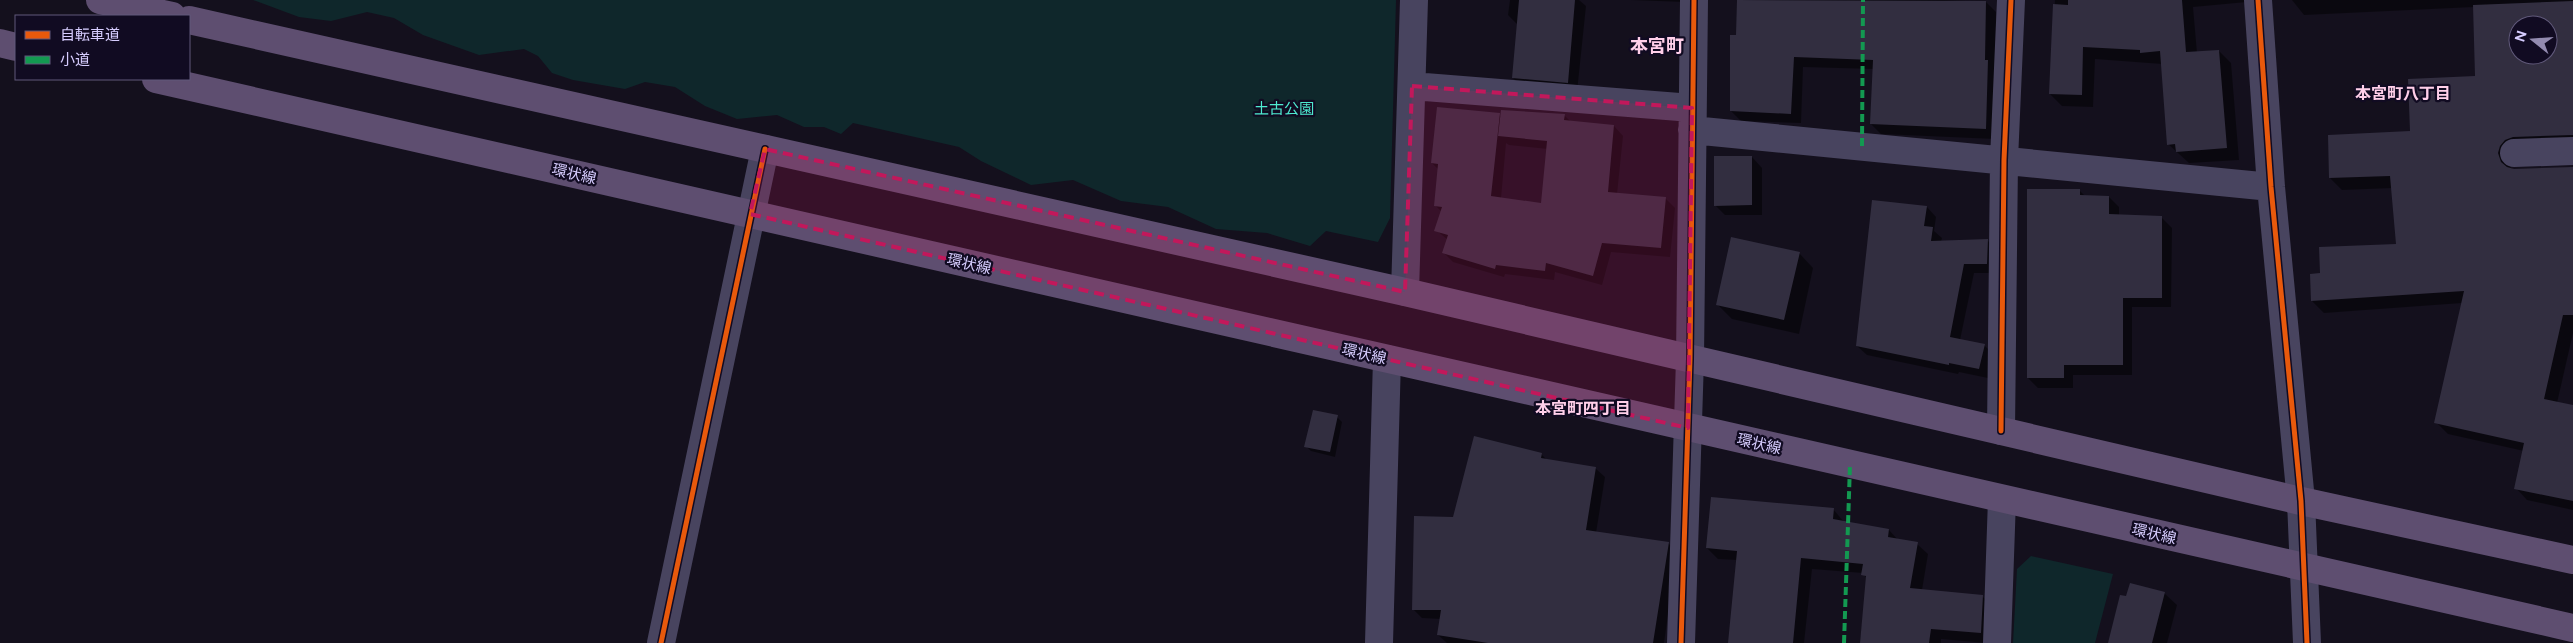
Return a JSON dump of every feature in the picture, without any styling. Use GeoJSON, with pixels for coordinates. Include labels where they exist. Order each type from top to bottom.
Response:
{"type":"FeatureCollection","features":[{"type":"Feature","properties":{"kind":"main road"},"geometry":{"type":"LineString","coordinates":[[100,0],[173,13]]}},
{"type":"Feature","properties":{"kind":"main road"},"geometry":{"type":"LineString","coordinates":[[190,17],[766,149],[1405,292],[2301,500],[2573,560]]}},
{"type":"Feature","properties":{"kind":"main road"},"geometry":{"type":"LineString","coordinates":[[0,43],[15,47]]}},
{"type":"Feature","properties":{"kind":"main road","name":"環状線"},"geometry":{"type":"LineString","coordinates":[[160,80],[2573,628]]}},
{"type":"Feature","properties":{"kind":"street"},"geometry":{"type":"LineString","coordinates":[[1405,292],[1414,0]]}},
{"type":"Feature","properties":{"kind":"street"},"geometry":{"type":"LineString","coordinates":[[1682,643],[1690,358],[1694,0]]}},
{"type":"Feature","properties":{"kind":"street"},"geometry":{"type":"LineString","coordinates":[[2001,431],[2004,160],[2011,0]]}},
{"type":"Feature","properties":{"kind":"street"},"geometry":{"type":"LineString","coordinates":[[2258,0],[2271,187],[2301,500],[2307,643]]}},
{"type":"Feature","properties":{"kind":"street"},"geometry":{"type":"LineString","coordinates":[[1412,86],[1692,119],[2004,160],[2271,187]]}},
{"type":"Feature","properties":{"kind":"street"},"geometry":{"type":"LineString","coordinates":[[661,643],[687,527],[750,214],[766,149]]}},
{"type":"Feature","properties":{"kind":"street"},"geometry":{"type":"LineString","coordinates":[[2514,153],[2573,151]]}},
{"type":"Feature","properties":{"kind":"street"},"geometry":{"type":"LineString","coordinates":[[1379,643],[1387,359]]}},
{"type":"Feature","properties":{"kind":"street"},"geometry":{"type":"LineString","coordinates":[[1997,643],[2002,499]]}},
{"type":"Feature","properties":{"kind":"highlighted area"},"geometry":{"type":"Polygon","coordinates":[[[1412,86],[1692,108],[1688,428],[750,214],[765,149],[1405,292],[1412,86]]]}},
{"type":"Feature","properties":{"kind":"green space","name":"土古公園"},"geometry":{"type":"Polygon","coordinates":[[[253,0],[1396,0],[1390,218],[1378,242],[1326,231],[1310,246],[1267,233],[1216,229],[1168,207],[1121,201],[1073,180],[1031,185],[981,161],[959,147],[853,123],[841,134],[824,127],[804,127],[777,115],[737,119],[705,106],[675,87],[645,82],[625,89],[573,80],[552,73],[538,56],[524,49],[479,55],[423,35],[394,18],[367,12],[331,21],[299,17],[253,0]]]}},
{"type":"Feature","properties":{"kind":"green space"},"geometry":{"type":"Polygon","coordinates":[[[2031,556],[2113,574],[2095,643],[2013,643],[2017,569],[2031,556]]]}},
{"type":"Feature","properties":{"kind":"building"},"geometry":{"type":"Polygon","coordinates":[[[1519,0],[1575,0],[1568,83],[1512,78],[1519,0]]]}},
{"type":"Feature","properties":{"kind":"building"},"geometry":{"type":"Polygon","coordinates":[[[1737,0],[1986,1],[1985,60],[1988,60],[1986,129],[1870,124],[1873,60],[1794,57],[1791,114],[1730,111],[1730,35],[1736,35],[1737,0]]]}},
{"type":"Feature","properties":{"kind":"building"},"geometry":{"type":"Polygon","coordinates":[[[2068,0],[2182,0],[2186,52],[2219,50],[2227,148],[2176,152],[2175,144],[2167,145],[2160,51],[2140,53],[2140,50],[2083,47],[2082,95],[2049,94],[2053,4],[2068,5],[2068,0]]]}},
{"type":"Feature","properties":{"kind":"building"},"geometry":{"type":"Polygon","coordinates":[[[2573,1],[2573,135],[2513,137],[2505,140],[2500,146],[2498,153],[2501,162],[2507,167],[2514,169],[2573,167],[2573,315],[2563,315],[2544,399],[2573,405],[2573,501],[2514,489],[2524,443],[2434,423],[2464,291],[2311,301],[2310,274],[2320,273],[2319,247],[2396,244],[2390,176],[2329,178],[2328,135],[2410,131],[2408,79],[2475,76],[2473,5],[2573,1]]]}},
{"type":"Feature","properties":{"kind":"building"},"geometry":{"type":"Polygon","coordinates":[[[1437,107],[1500,113],[1491,196],[1541,203],[1547,141],[1498,136],[1501,110],[1565,114],[1564,120],[1614,125],[1608,192],[1666,197],[1661,248],[1602,243],[1593,276],[1546,263],[1545,271],[1496,265],[1495,269],[1442,253],[1448,235],[1434,231],[1442,207],[1434,206],[1438,164],[1431,163],[1437,107]]]}},
{"type":"Feature","properties":{"kind":"building"},"geometry":{"type":"Polygon","coordinates":[[[1714,156],[1752,156],[1752,205],[1714,206],[1714,156]]]}},
{"type":"Feature","properties":{"kind":"building"},"geometry":{"type":"Polygon","coordinates":[[[2027,189],[2080,189],[2080,195],[2109,196],[2109,214],[2162,216],[2162,298],[2123,298],[2123,365],[2064,365],[2064,378],[2027,378],[2027,189]]]}},
{"type":"Feature","properties":{"kind":"building"},"geometry":{"type":"Polygon","coordinates":[[[1872,200],[1927,206],[1924,226],[1933,227],[1931,241],[1988,239],[1987,264],[1964,264],[1950,337],[1985,344],[1979,369],[1949,363],[1949,365],[1856,346],[1872,200]]]}},
{"type":"Feature","properties":{"kind":"building"},"geometry":{"type":"Polygon","coordinates":[[[1731,237],[1800,252],[1784,320],[1716,305],[1731,237]]]}},
{"type":"Feature","properties":{"kind":"building"},"geometry":{"type":"Polygon","coordinates":[[[1313,410],[1338,415],[1330,452],[1304,447],[1313,410]]]}},
{"type":"Feature","properties":{"kind":"building"},"geometry":{"type":"Polygon","coordinates":[[[1474,436],[1542,453],[1541,458],[1596,467],[1586,530],[1669,542],[1653,643],[1488,643],[1437,635],[1441,610],[1412,610],[1414,516],[1453,517],[1474,436]]]}},
{"type":"Feature","properties":{"kind":"building"},"geometry":{"type":"Polygon","coordinates":[[[1711,497],[1834,508],[1833,519],[1889,529],[1888,537],[1918,542],[1910,588],[1983,595],[1981,633],[1931,629],[1929,643],[1860,643],[1866,576],[1861,575],[1863,564],[1801,558],[1793,643],[1728,643],[1737,551],[1706,548],[1711,497]]]}},
{"type":"Feature","properties":{"kind":"building"},"geometry":{"type":"Polygon","coordinates":[[[2130,583],[2165,592],[2152,643],[2108,643],[2120,595],[2126,596],[2130,583]]]}},
{"type":"Feature","properties":{"kind":"marked path"},"geometry":{"type":"LineString","coordinates":[[1862,146],[1863,0]]}},
{"type":"Feature","properties":{"kind":"marked path"},"geometry":{"type":"LineString","coordinates":[[1844,643],[1850,465]]}},
{"type":"Feature","properties":{"kind":"cycle path"},"geometry":{"type":"LineString","coordinates":[[1681,643],[1690,359],[1694,0]]}},
{"type":"Feature","properties":{"kind":"cycle path"},"geometry":{"type":"LineString","coordinates":[[2001,431],[2004,160],[2011,0]]}},
{"type":"Feature","properties":{"kind":"cycle path"},"geometry":{"type":"LineString","coordinates":[[2258,0],[2271,187],[2301,501],[2307,643]]}},
{"type":"Feature","properties":{"kind":"cycle path"},"geometry":{"type":"LineString","coordinates":[[661,643],[765,149]]}},
{"type":"Feature","properties":{"kind":"district","name":"本宮町"},"geometry":{"type":"Point","coordinates":[1657,46]}},
{"type":"Feature","properties":{"kind":"district","name":"本宮町八丁目"},"geometry":{"type":"Point","coordinates":[2403,93]}},
{"type":"Feature","properties":{"kind":"district","name":"本宮町四丁目"},"geometry":{"type":"Point","coordinates":[1583,408]}}]}
